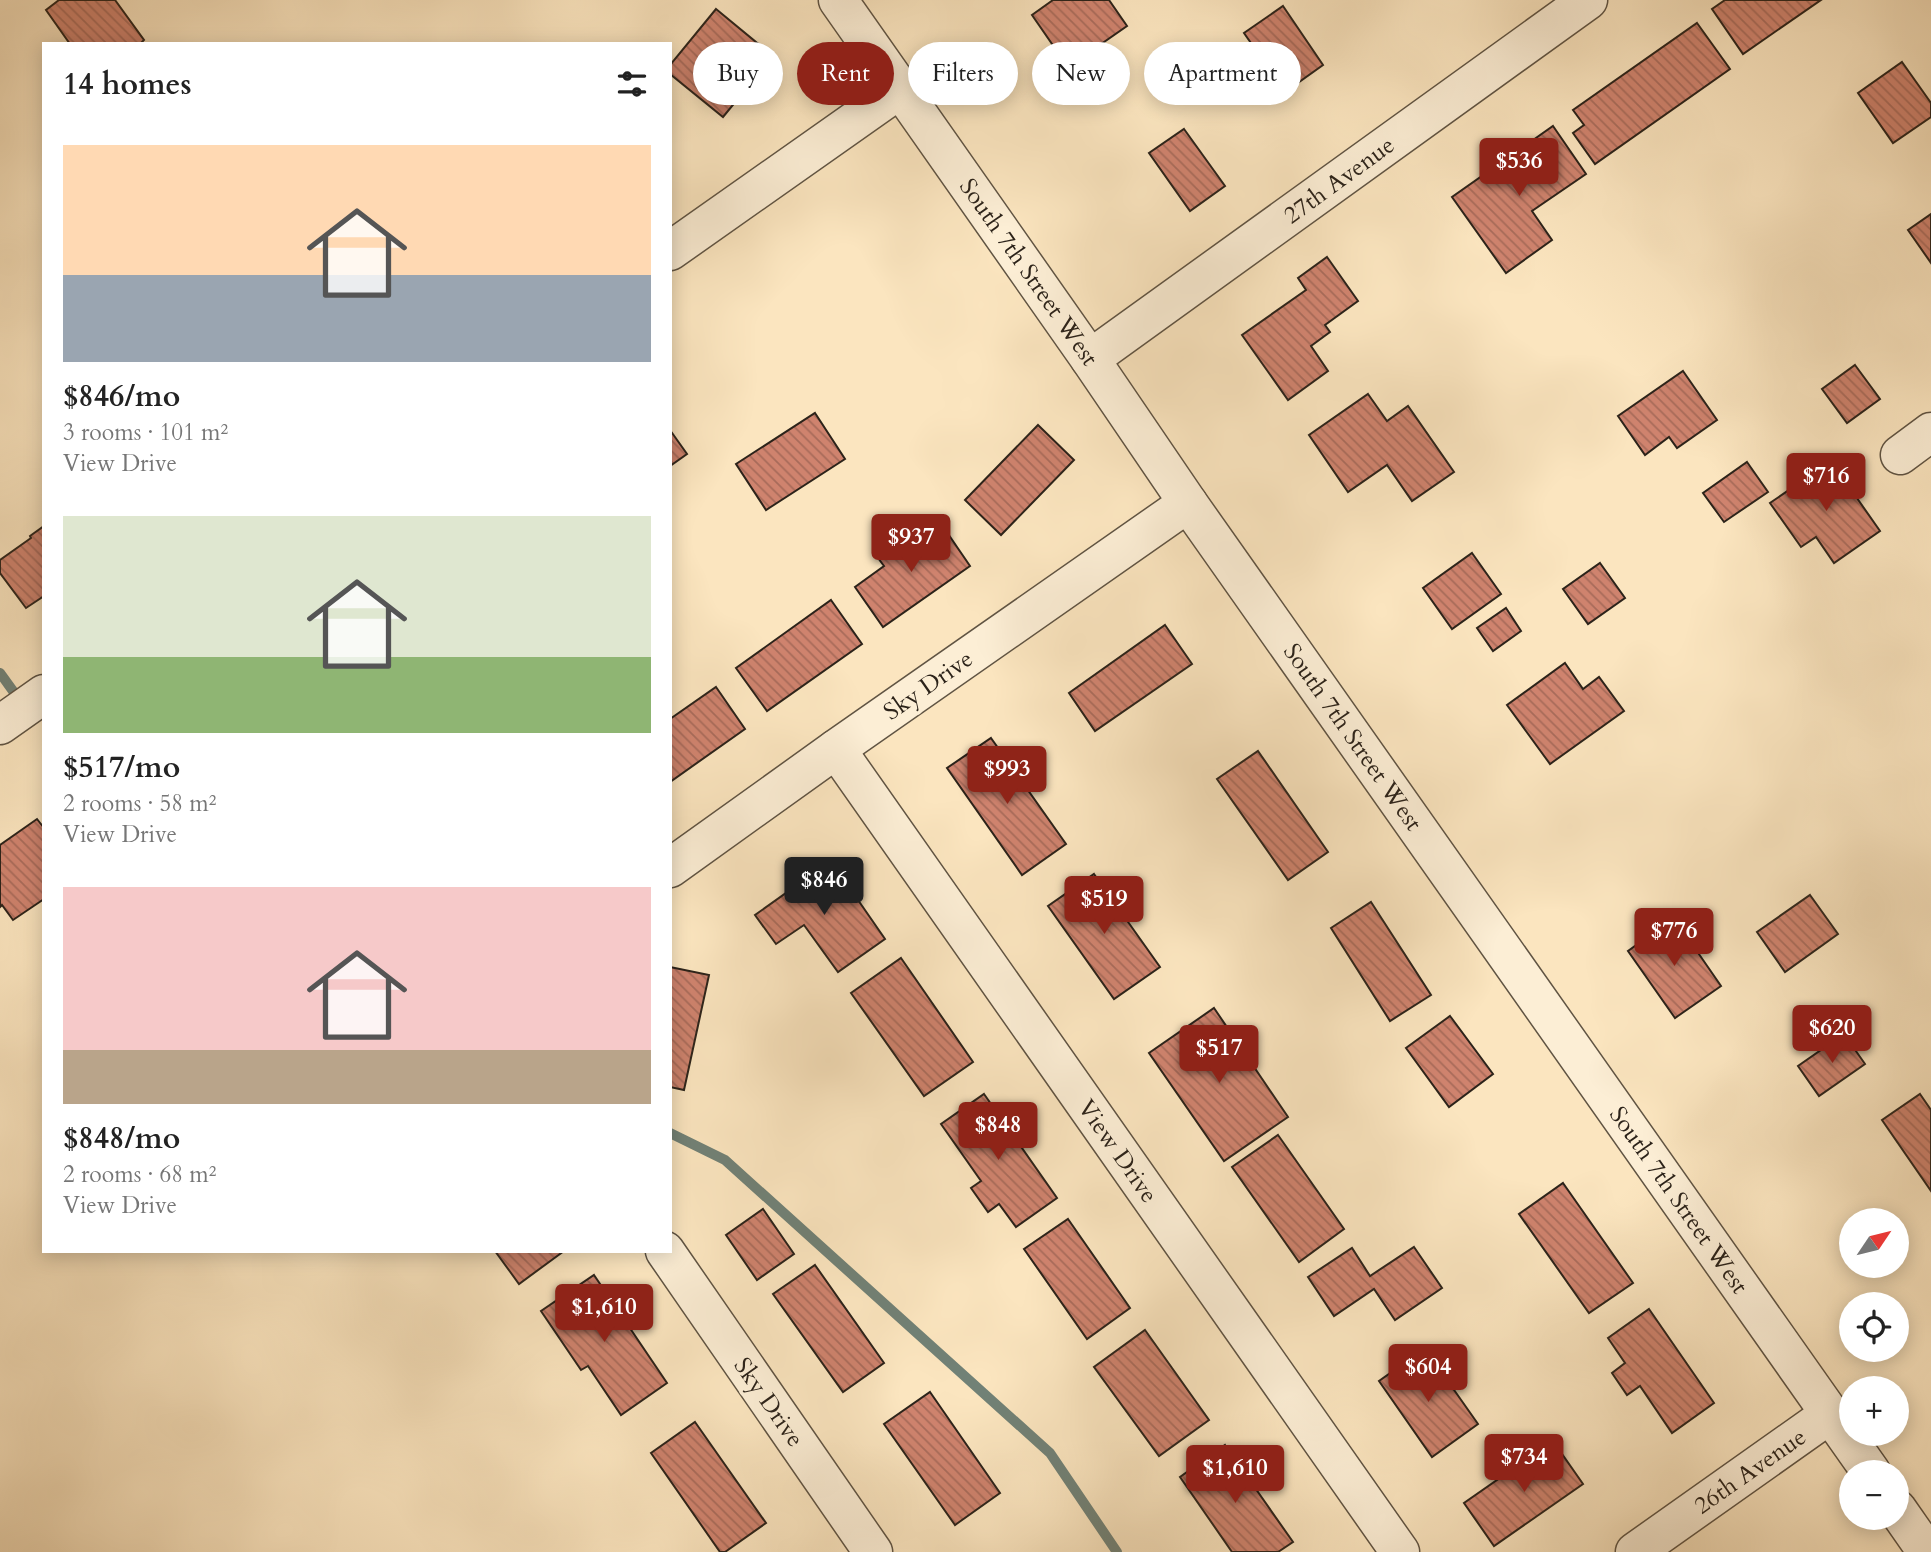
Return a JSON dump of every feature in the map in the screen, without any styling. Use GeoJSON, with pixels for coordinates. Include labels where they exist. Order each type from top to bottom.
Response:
{"type":"FeatureCollection","features":[{"type":"Feature","properties":{"kind":"street","name":"South 7th Street West"},"geometry":{"type":"LineString","coordinates":[[838,0],[1188,503],[1863,1460]]}},
{"type":"Feature","properties":{"kind":"street","name":"27th Avenue"},"geometry":{"type":"LineString","coordinates":[[1090,359],[1588,0]]}},
{"type":"Feature","properties":{"kind":"street"},"geometry":{"type":"LineString","coordinates":[[672,250],[900,89]]}},
{"type":"Feature","properties":{"kind":"street"},"geometry":{"type":"LineString","coordinates":[[1900,455],[1931,432]]}},
{"type":"Feature","properties":{"kind":"street","name":"Sky Drive"},"geometry":{"type":"LineString","coordinates":[[672,867],[1188,503]]}},
{"type":"Feature","properties":{"kind":"street"},"geometry":{"type":"LineString","coordinates":[[0,725],[42,695]]}},
{"type":"Feature","properties":{"kind":"street","name":"View Drive"},"geometry":{"type":"LineString","coordinates":[[836,749],[1400,1552]]}},
{"type":"Feature","properties":{"kind":"street","name":"Sky Drive"},"geometry":{"type":"LineString","coordinates":[[666,1253],[873,1552]]}},
{"type":"Feature","properties":{"kind":"street","name":"26th Avenue"},"geometry":{"type":"LineString","coordinates":[[1635,1552],[1830,1414]]}},
{"type":"Feature","properties":{"kind":"street"},"geometry":{"type":"LineString","coordinates":[[1909,1526],[1927,1552]]}},
{"type":"Feature","properties":{"kind":"building"},"geometry":{"type":"Polygon","coordinates":[[[59,0],[115,0],[144,40],[69,42],[46,10],[59,0]]]}},
{"type":"Feature","properties":{"kind":"building"},"geometry":{"type":"Polygon","coordinates":[[[1053,0],[1109,0],[1127,26],[1104,42],[1051,42],[1032,15],[1053,0]]]}},
{"type":"Feature","properties":{"kind":"building"},"geometry":{"type":"Polygon","coordinates":[[[1725,0],[1821,0],[1743,54],[1712,9],[1725,0]]]}},
{"type":"Feature","properties":{"kind":"building"},"geometry":{"type":"Polygon","coordinates":[[[1283,6],[1323,65],[1301,81],[1301,42],[1250,42],[1244,33],[1283,6]]]}},
{"type":"Feature","properties":{"kind":"building"},"geometry":{"type":"Polygon","coordinates":[[[716,9],[756,42],[693,42],[693,93],[672,76],[672,63],[716,9]]]}},
{"type":"Feature","properties":{"kind":"building"},"geometry":{"type":"Polygon","coordinates":[[[1697,23],[1730,69],[1595,164],[1573,133],[1584,125],[1573,110],[1697,23]]]}},
{"type":"Feature","properties":{"kind":"building"},"geometry":{"type":"Polygon","coordinates":[[[1902,62],[1931,103],[1931,117],[1893,143],[1858,93],[1902,62]]]}},
{"type":"Feature","properties":{"kind":"building"},"geometry":{"type":"Polygon","coordinates":[[[708,105],[733,105],[723,117],[708,105]]]}},
{"type":"Feature","properties":{"kind":"building"},"geometry":{"type":"Polygon","coordinates":[[[1553,126],[1586,174],[1532,211],[1552,240],[1506,273],[1452,197],[1553,126]]]}},
{"type":"Feature","properties":{"kind":"building"},"geometry":{"type":"Polygon","coordinates":[[[1184,129],[1225,186],[1190,211],[1149,153],[1184,129]]]}},
{"type":"Feature","properties":{"kind":"building"},"geometry":{"type":"Polygon","coordinates":[[[1931,214],[1931,263],[1908,230],[1931,214]]]}},
{"type":"Feature","properties":{"kind":"building"},"geometry":{"type":"Polygon","coordinates":[[[1327,257],[1358,301],[1325,325],[1330,332],[1311,346],[1328,371],[1288,400],[1242,335],[1306,290],[1298,278],[1327,257]]]}},
{"type":"Feature","properties":{"kind":"building"},"geometry":{"type":"Polygon","coordinates":[[[1855,365],[1880,399],[1847,423],[1822,389],[1855,365]]]}},
{"type":"Feature","properties":{"kind":"building"},"geometry":{"type":"Polygon","coordinates":[[[1683,371],[1717,420],[1677,448],[1669,437],[1645,455],[1618,416],[1683,371]]]}},
{"type":"Feature","properties":{"kind":"building"},"geometry":{"type":"Polygon","coordinates":[[[1368,394],[1387,421],[1408,406],[1454,472],[1412,501],[1387,465],[1348,492],[1309,435],[1368,394]]]}},
{"type":"Feature","properties":{"kind":"building"},"geometry":{"type":"Polygon","coordinates":[[[815,413],[845,459],[766,510],[736,464],[815,413]]]}},
{"type":"Feature","properties":{"kind":"building"},"geometry":{"type":"Polygon","coordinates":[[[1038,425],[1074,460],[1001,535],[965,500],[1038,425]]]}},
{"type":"Feature","properties":{"kind":"building"},"geometry":{"type":"Polygon","coordinates":[[[672,433],[687,454],[672,465],[672,433]]]}},
{"type":"Feature","properties":{"kind":"building"},"geometry":{"type":"Polygon","coordinates":[[[1831,461],[1880,531],[1834,563],[1816,537],[1801,547],[1770,503],[1831,461]]]}},
{"type":"Feature","properties":{"kind":"building"},"geometry":{"type":"Polygon","coordinates":[[[1747,462],[1768,492],[1724,522],[1703,493],[1747,462]]]}},
{"type":"Feature","properties":{"kind":"building"},"geometry":{"type":"Polygon","coordinates":[[[942,525],[970,566],[883,627],[855,587],[884,566],[875,554],[901,536],[909,548],[942,525]]]}},
{"type":"Feature","properties":{"kind":"building"},"geometry":{"type":"Polygon","coordinates":[[[42,527],[42,597],[26,608],[0,573],[0,560],[31,538],[30,536],[42,527]]]}},
{"type":"Feature","properties":{"kind":"building"},"geometry":{"type":"Polygon","coordinates":[[[1472,553],[1501,594],[1452,629],[1423,588],[1472,553]]]}},
{"type":"Feature","properties":{"kind":"building"},"geometry":{"type":"Polygon","coordinates":[[[1600,563],[1625,598],[1588,624],[1563,589],[1600,563]]]}},
{"type":"Feature","properties":{"kind":"building"},"geometry":{"type":"Polygon","coordinates":[[[831,600],[862,644],[767,711],[736,668],[831,600]]]}},
{"type":"Feature","properties":{"kind":"building"},"geometry":{"type":"Polygon","coordinates":[[[1506,608],[1521,631],[1493,651],[1477,628],[1506,608]]]}},
{"type":"Feature","properties":{"kind":"building"},"geometry":{"type":"Polygon","coordinates":[[[1165,625],[1192,664],[1095,731],[1069,693],[1165,625]]]}},
{"type":"Feature","properties":{"kind":"building"},"geometry":{"type":"Polygon","coordinates":[[[1565,663],[1583,689],[1599,677],[1624,711],[1550,764],[1507,705],[1565,663]]]}},
{"type":"Feature","properties":{"kind":"building"},"geometry":{"type":"Polygon","coordinates":[[[716,687],[745,729],[672,781],[672,718],[716,687]]]}},
{"type":"Feature","properties":{"kind":"building"},"geometry":{"type":"Polygon","coordinates":[[[991,738],[1066,844],[1022,875],[947,768],[991,738]]]}},
{"type":"Feature","properties":{"kind":"building"},"geometry":{"type":"Polygon","coordinates":[[[1258,751],[1328,852],[1288,880],[1217,779],[1258,751]]]}},
{"type":"Feature","properties":{"kind":"building"},"geometry":{"type":"Polygon","coordinates":[[[37,819],[42,825],[42,900],[13,920],[2,905],[0,907],[0,845],[37,819]]]}},
{"type":"Feature","properties":{"kind":"building"},"geometry":{"type":"Polygon","coordinates":[[[831,861],[885,939],[838,972],[804,925],[776,944],[755,915],[831,861]]]}},
{"type":"Feature","properties":{"kind":"building"},"geometry":{"type":"Polygon","coordinates":[[[1094,874],[1160,967],[1114,999],[1048,906],[1094,874]]]}},
{"type":"Feature","properties":{"kind":"building"},"geometry":{"type":"Polygon","coordinates":[[[1810,895],[1838,934],[1785,972],[1757,932],[1810,895]]]}},
{"type":"Feature","properties":{"kind":"building"},"geometry":{"type":"Polygon","coordinates":[[[1371,902],[1431,995],[1390,1021],[1331,928],[1371,902]]]}},
{"type":"Feature","properties":{"kind":"building"},"geometry":{"type":"Polygon","coordinates":[[[1674,918],[1721,986],[1675,1018],[1628,951],[1674,918]]]}},
{"type":"Feature","properties":{"kind":"building"},"geometry":{"type":"Polygon","coordinates":[[[901,958],[973,1062],[924,1096],[851,993],[901,958]]]}},
{"type":"Feature","properties":{"kind":"building"},"geometry":{"type":"Polygon","coordinates":[[[672,967],[709,975],[684,1090],[672,1087],[672,967]]]}},
{"type":"Feature","properties":{"kind":"building"},"geometry":{"type":"Polygon","coordinates":[[[1214,1008],[1288,1117],[1224,1161],[1149,1053],[1214,1008]]]}},
{"type":"Feature","properties":{"kind":"building"},"geometry":{"type":"Polygon","coordinates":[[[1450,1016],[1493,1074],[1449,1107],[1406,1048],[1450,1016]]]}},
{"type":"Feature","properties":{"kind":"building"},"geometry":{"type":"Polygon","coordinates":[[[1844,1034],[1865,1064],[1819,1096],[1798,1066],[1844,1034]]]}},
{"type":"Feature","properties":{"kind":"building"},"geometry":{"type":"Polygon","coordinates":[[[984,1094],[1057,1198],[1016,1227],[999,1204],[988,1212],[971,1188],[981,1181],[941,1124],[984,1094]]]}},
{"type":"Feature","properties":{"kind":"building"},"geometry":{"type":"Polygon","coordinates":[[[1920,1094],[1931,1110],[1931,1191],[1882,1120],[1920,1094]]]}},
{"type":"Feature","properties":{"kind":"building"},"geometry":{"type":"Polygon","coordinates":[[[1278,1135],[1344,1229],[1299,1262],[1232,1167],[1278,1135]]]}},
{"type":"Feature","properties":{"kind":"building"},"geometry":{"type":"Polygon","coordinates":[[[1563,1183],[1633,1283],[1589,1313],[1519,1214],[1563,1183]]]}},
{"type":"Feature","properties":{"kind":"building"},"geometry":{"type":"Polygon","coordinates":[[[763,1209],[794,1254],[757,1280],[726,1235],[763,1209]]]}},
{"type":"Feature","properties":{"kind":"building"},"geometry":{"type":"Polygon","coordinates":[[[1068,1219],[1130,1308],[1087,1339],[1024,1249],[1068,1219]]]}},
{"type":"Feature","properties":{"kind":"building"},"geometry":{"type":"Polygon","coordinates":[[[1414,1247],[1442,1288],[1395,1320],[1374,1289],[1334,1316],[1308,1277],[1352,1248],[1370,1276],[1414,1247]]]}},
{"type":"Feature","properties":{"kind":"building"},"geometry":{"type":"Polygon","coordinates":[[[496,1253],[561,1253],[519,1284],[496,1253]]]}},
{"type":"Feature","properties":{"kind":"building"},"geometry":{"type":"Polygon","coordinates":[[[815,1265],[884,1363],[843,1392],[773,1294],[815,1265]]]}},
{"type":"Feature","properties":{"kind":"building"},"geometry":{"type":"Polygon","coordinates":[[[594,1275],[667,1383],[621,1415],[588,1366],[581,1370],[541,1311],[594,1275]]]}},
{"type":"Feature","properties":{"kind":"building"},"geometry":{"type":"Polygon","coordinates":[[[1649,1309],[1714,1403],[1672,1433],[1640,1386],[1627,1395],[1612,1373],[1625,1363],[1608,1338],[1649,1309]]]}},
{"type":"Feature","properties":{"kind":"building"},"geometry":{"type":"Polygon","coordinates":[[[1145,1330],[1209,1420],[1159,1456],[1094,1367],[1145,1330]]]}},
{"type":"Feature","properties":{"kind":"building"},"geometry":{"type":"Polygon","coordinates":[[[1420,1352],[1435,1373],[1440,1370],[1478,1424],[1432,1457],[1379,1381],[1420,1352]]]}},
{"type":"Feature","properties":{"kind":"building"},"geometry":{"type":"Polygon","coordinates":[[[930,1392],[1000,1493],[955,1525],[884,1424],[930,1392]]]}},
{"type":"Feature","properties":{"kind":"building"},"geometry":{"type":"Polygon","coordinates":[[[695,1422],[766,1523],[725,1552],[720,1552],[651,1453],[695,1422]]]}},
{"type":"Feature","properties":{"kind":"building"},"geometry":{"type":"Polygon","coordinates":[[[1553,1441],[1583,1484],[1494,1546],[1464,1503],[1553,1441]]]}},
{"type":"Feature","properties":{"kind":"building"},"geometry":{"type":"Polygon","coordinates":[[[1225,1445],[1293,1542],[1278,1552],[1232,1552],[1180,1477],[1225,1445]]]}},
{"type":"Feature","properties":{"kind":"waterway"},"geometry":{"type":"LineString","coordinates":[[0,673],[13,691]]}},
{"type":"Feature","properties":{"kind":"waterway"},"geometry":{"type":"LineString","coordinates":[[672,1134],[725,1160],[1050,1453],[1117,1552]]}}]}
